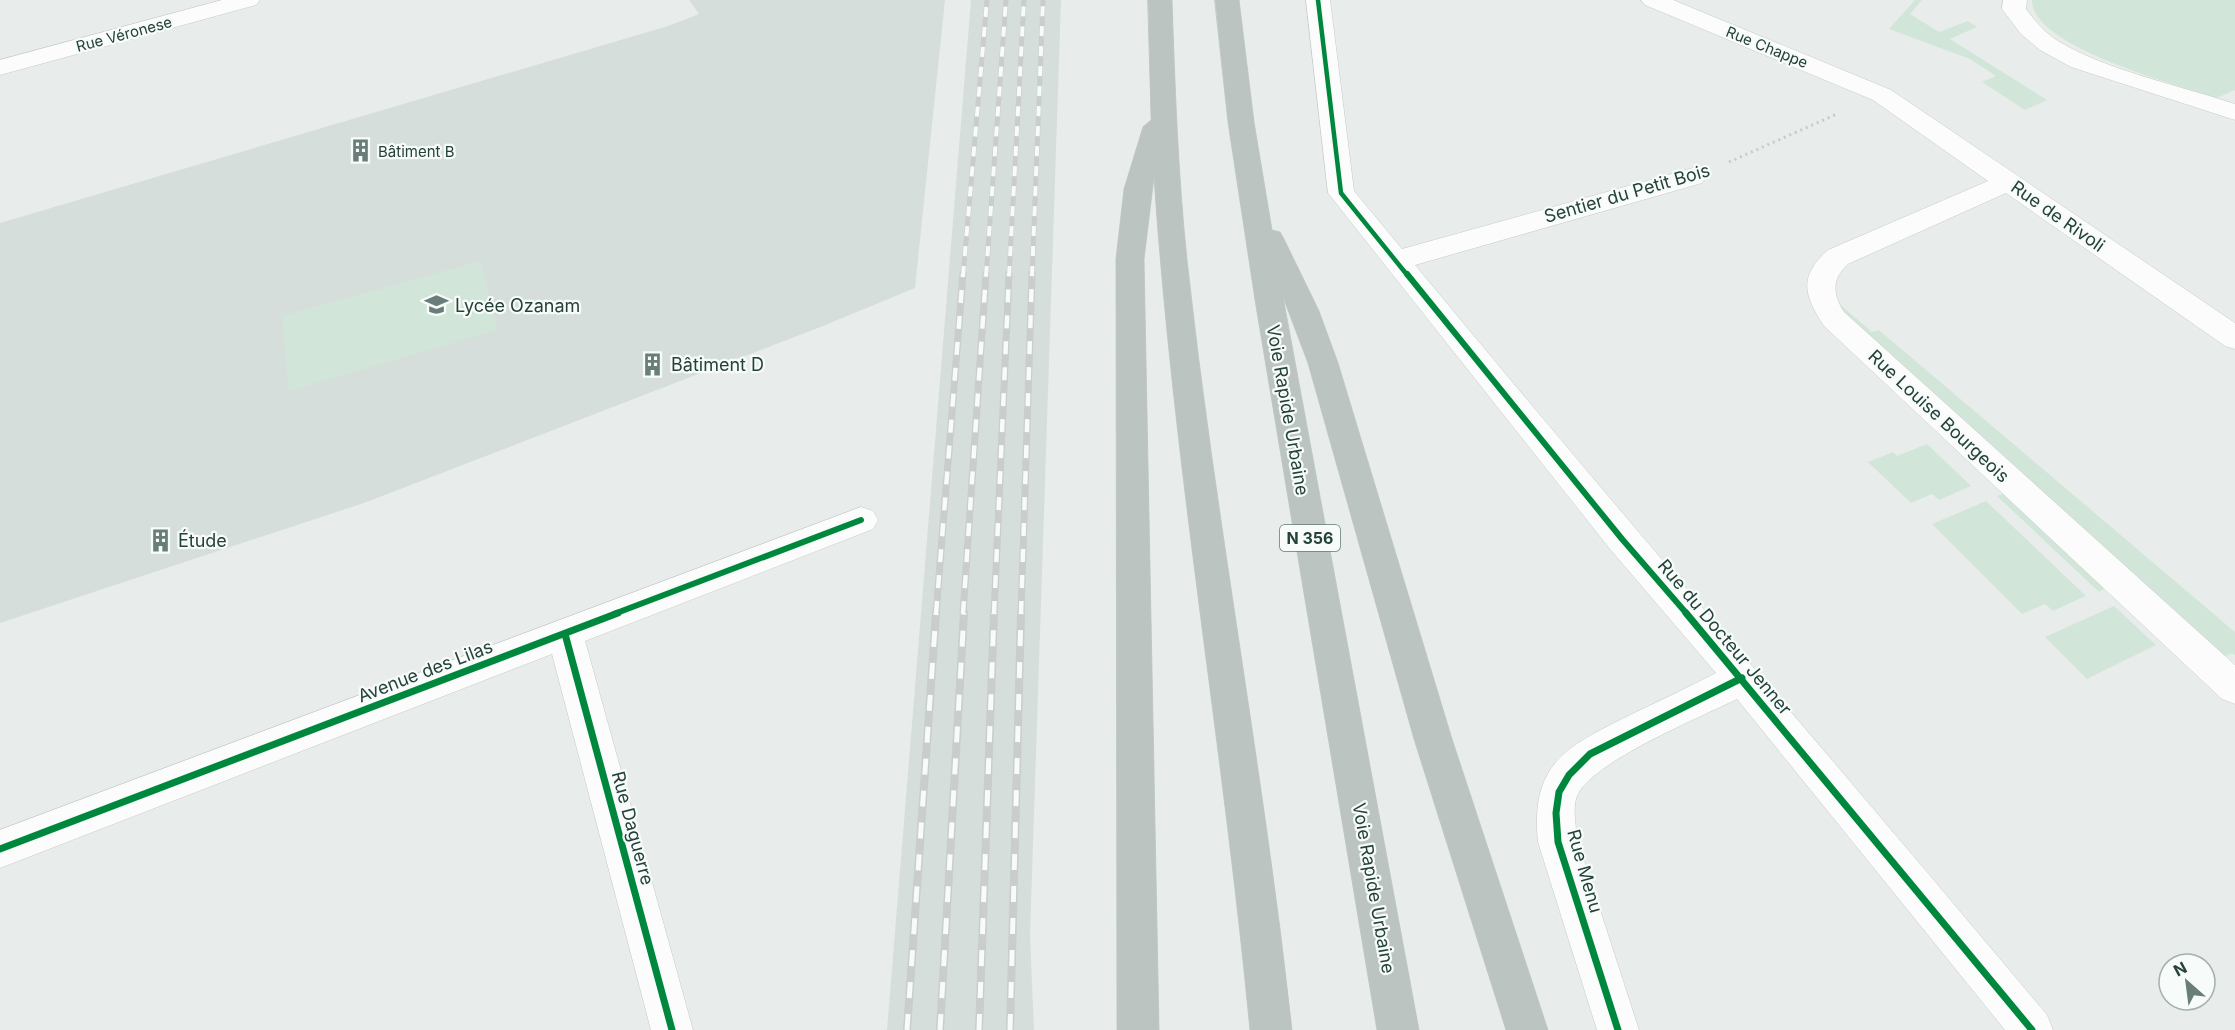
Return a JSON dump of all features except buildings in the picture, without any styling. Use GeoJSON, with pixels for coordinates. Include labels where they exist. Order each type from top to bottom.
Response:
{"type":"FeatureCollection","features":[{"type":"Feature","properties":{"kind":"highway"},"geometry":{"type":"LineString","coordinates":[[1144,0],[1160,11],[1163,108],[1174,278],[1233,712],[1271,1030]]}},
{"type":"Feature","properties":{"kind":"highway","name":"Voie Rapide Urbaine"},"geometry":{"type":"LineString","coordinates":[[1227,0],[1254,205],[1303,501],[1341,697],[1398,1030]]}},
{"type":"Feature","properties":{"kind":"highway"},"geometry":{"type":"LineString","coordinates":[[1231,44],[1249,0]]}},
{"type":"Feature","properties":{"kind":"highway"},"geometry":{"type":"LineString","coordinates":[[1138,1030],[1130,259],[1137,189],[1163,108]]}},
{"type":"Feature","properties":{"kind":"highway"},"geometry":{"type":"LineString","coordinates":[[1254,205],[1304,311],[1323,363],[1433,739],[1527,1030]]}},
{"type":"Feature","properties":{"kind":"street","name":"Rue Véronese"},"geometry":{"type":"LineString","coordinates":[[0,68],[248,0]]}},
{"type":"Feature","properties":{"kind":"street","name":"Rue du Docteur Jenner"},"geometry":{"type":"LineString","coordinates":[[1318,0],[1341,193],[1398,260],[1622,539],[1742,678],[2032,1030]]}},
{"type":"Feature","properties":{"kind":"street","name":"Rue Chappe"},"geometry":{"type":"LineString","coordinates":[[1653,0],[1882,95]]}},
{"type":"Feature","properties":{"kind":"street"},"geometry":{"type":"LineString","coordinates":[[2015,0],[2014,9],[2029,29],[2048,45],[2080,62],[2235,112]]}},
{"type":"Feature","properties":{"kind":"street","name":"Rue de Rivoli"},"geometry":{"type":"LineString","coordinates":[[1882,95],[2235,338]]}},
{"type":"Feature","properties":{"kind":"street","name":"Sentier du Petit Bois"},"geometry":{"type":"LineString","coordinates":[[1398,260],[1547,216],[1693,177]]}},
{"type":"Feature","properties":{"kind":"street","name":"Rue Louise Bourgeois"},"geometry":{"type":"LineString","coordinates":[[2009,182],[1838,257],[1825,268],[1820,281],[1820,293],[1825,307],[1834,319],[2235,688]]}},
{"type":"Feature","properties":{"kind":"street","name":"Avenue des Lilas"},"geometry":{"type":"LineString","coordinates":[[0,849],[861,520]]}},
{"type":"Feature","properties":{"kind":"street","name":"Rue Daguerre"},"geometry":{"type":"LineString","coordinates":[[565,634],[672,1030]]}},
{"type":"Feature","properties":{"kind":"street","name":"Rue Menu"},"geometry":{"type":"LineString","coordinates":[[1618,1030],[1558,842],[1554,813],[1558,789],[1571,771],[1590,754],[1742,678]]}},
{"type":"Feature","properties":{"kind":"shaded area","name":"Lycée Ozanam"},"geometry":{"type":"Polygon","coordinates":[[[689,0],[945,0],[915,288],[818,328],[364,503],[0,623],[0,223],[668,26],[699,14],[689,0]]]}},
{"type":"Feature","properties":{"kind":"shaded area"},"geometry":{"type":"Polygon","coordinates":[[[971,0],[1061,0],[1030,935],[1034,1030],[887,1030],[971,0]]]}},
{"type":"Feature","properties":{"kind":"green space"},"geometry":{"type":"Polygon","coordinates":[[[1915,0],[1922,0],[1910,14],[1939,32],[1968,21],[1977,27],[1950,39],[2047,100],[2025,110],[1982,82],[1996,76],[1970,59],[1889,29],[1915,0]]]}},
{"type":"Feature","properties":{"kind":"green space"},"geometry":{"type":"Polygon","coordinates":[[[2032,0],[2235,0],[2235,90],[2217,98],[2110,62],[2055,33],[2038,17],[2032,0]]]}},
{"type":"Feature","properties":{"kind":"green space"},"geometry":{"type":"Polygon","coordinates":[[[481,261],[497,330],[289,391],[282,316],[481,261]]]}},
{"type":"Feature","properties":{"kind":"green space"},"geometry":{"type":"Polygon","coordinates":[[[1838,303],[1872,332],[1879,330],[2235,632],[2235,655],[2232,653],[2218,660],[1843,317],[1838,303]]]}},
{"type":"Feature","properties":{"kind":"green space"},"geometry":{"type":"Polygon","coordinates":[[[1927,444],[1971,486],[1939,500],[1932,494],[1911,503],[1868,462],[1893,452],[1897,456],[1927,444]]]}},
{"type":"Feature","properties":{"kind":"green space"},"geometry":{"type":"Polygon","coordinates":[[[2008,492],[2110,586],[2099,592],[1997,496],[2008,492]]]}},
{"type":"Feature","properties":{"kind":"green space"},"geometry":{"type":"Polygon","coordinates":[[[1986,501],[2086,596],[2053,611],[2045,604],[2022,614],[1932,524],[1986,501]]]}},
{"type":"Feature","properties":{"kind":"green space"},"geometry":{"type":"Polygon","coordinates":[[[2114,606],[2156,645],[2087,679],[2045,637],[2114,606]]]}},
{"type":"Feature","properties":{"kind":"railway"},"geometry":{"type":"LineString","coordinates":[[963,276],[987,0]]}},
{"type":"Feature","properties":{"kind":"railway"},"geometry":{"type":"LineString","coordinates":[[986,276],[1006,0]]}},
{"type":"Feature","properties":{"kind":"railway"},"geometry":{"type":"LineString","coordinates":[[1009,276],[1024,0]]}},
{"type":"Feature","properties":{"kind":"railway"},"geometry":{"type":"LineString","coordinates":[[1032,276],[1043,0]]}},
{"type":"Feature","properties":{"kind":"railway"},"geometry":{"type":"LineString","coordinates":[[936,614],[963,274]]}},
{"type":"Feature","properties":{"kind":"railway"},"geometry":{"type":"LineString","coordinates":[[963,614],[986,274]]}},
{"type":"Feature","properties":{"kind":"railway"},"geometry":{"type":"LineString","coordinates":[[994,614],[1009,274]]}},
{"type":"Feature","properties":{"kind":"railway"},"geometry":{"type":"LineString","coordinates":[[1021,614],[1032,274]]}},
{"type":"Feature","properties":{"kind":"railway"},"geometry":{"type":"LineString","coordinates":[[907,1030],[936,613]]}},
{"type":"Feature","properties":{"kind":"railway"},"geometry":{"type":"LineString","coordinates":[[940,1030],[964,613]]}},
{"type":"Feature","properties":{"kind":"railway"},"geometry":{"type":"LineString","coordinates":[[979,1030],[994,613]]}},
{"type":"Feature","properties":{"kind":"railway"},"geometry":{"type":"LineString","coordinates":[[1010,1030],[1021,613]]}},
{"type":"Feature","properties":{"kind":"cycle path"},"geometry":{"type":"LineString","coordinates":[[1318,0],[1341,193],[1622,539],[1742,678],[2032,1030]]}},
{"type":"Feature","properties":{"kind":"cycle path"},"geometry":{"type":"LineString","coordinates":[[0,849],[861,520]]}},
{"type":"Feature","properties":{"kind":"cycle path"},"geometry":{"type":"LineString","coordinates":[[565,634],[672,1030]]}},
{"type":"Feature","properties":{"kind":"cycle path"},"geometry":{"type":"LineString","coordinates":[[1618,1030],[1558,842],[1556,802],[1559,792],[1569,775],[1590,754],[1742,678]]}},
{"type":"Feature","properties":{"kind":"place","name":"Bâtiment B"},"geometry":{"type":"Point","coordinates":[360,151]}},
{"type":"Feature","properties":{"kind":"place","name":"Lycée Ozanam"},"geometry":{"type":"Point","coordinates":[437,305]}},
{"type":"Feature","properties":{"kind":"place","name":"Bâtiment D"},"geometry":{"type":"Point","coordinates":[653,364]}},
{"type":"Feature","properties":{"kind":"place","name":"Étude"},"geometry":{"type":"Point","coordinates":[160,540]}}]}
